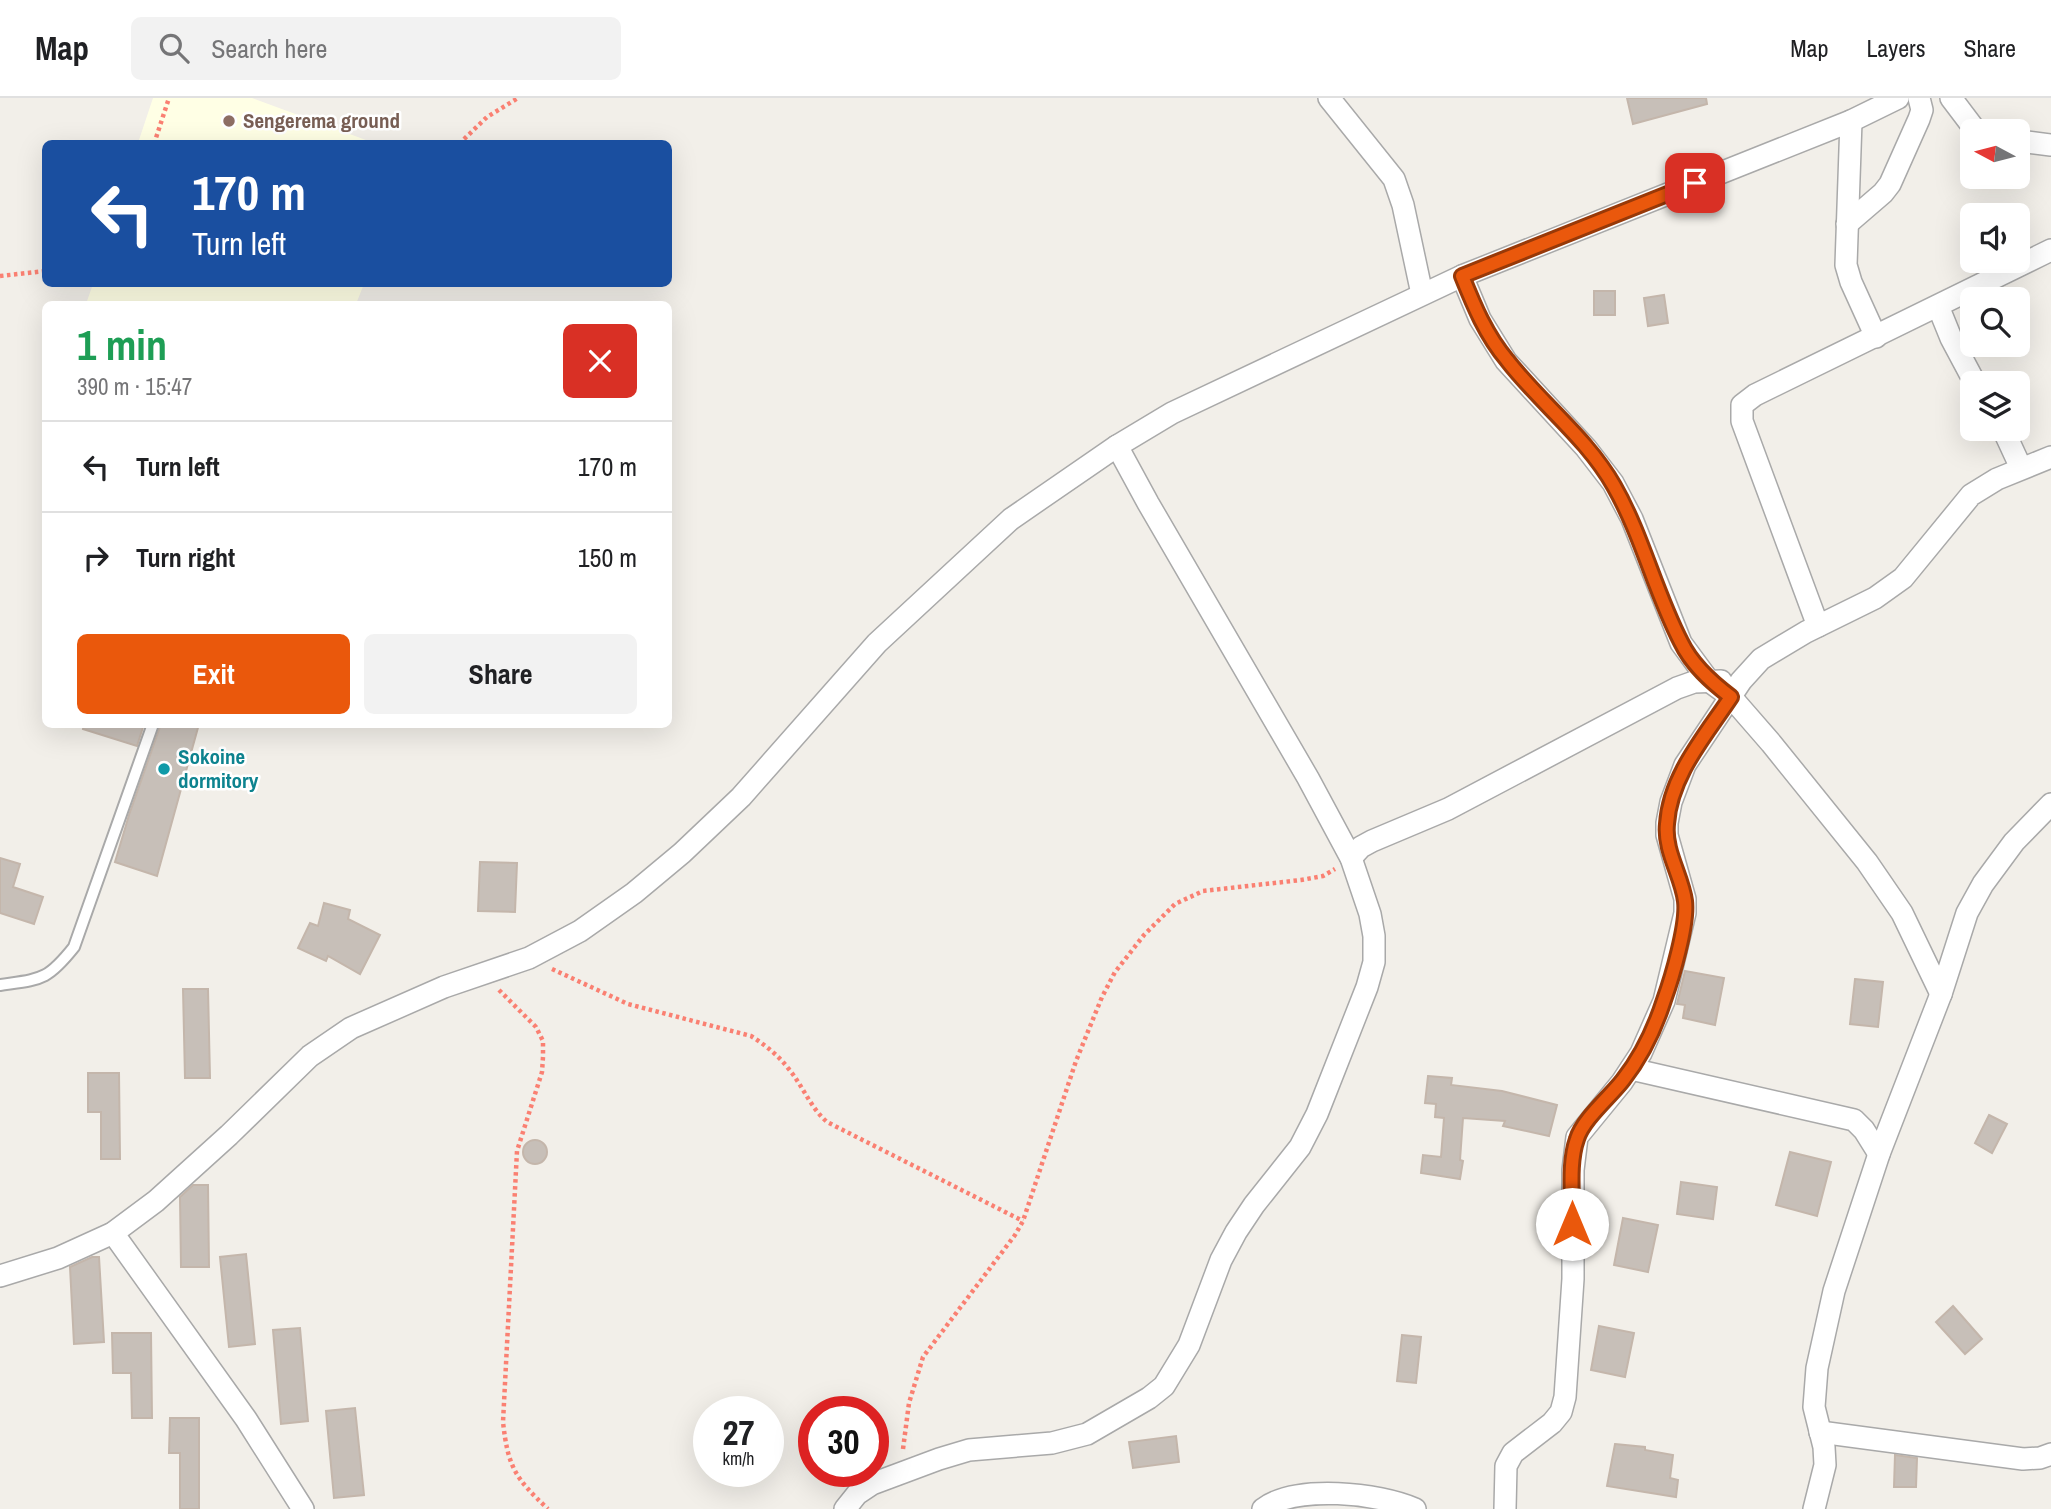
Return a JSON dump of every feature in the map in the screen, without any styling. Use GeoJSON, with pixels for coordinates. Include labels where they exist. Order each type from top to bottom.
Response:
{"type":"FeatureCollection","features":[{"type":"Feature","properties":{"kind":"street"},"geometry":{"type":"LineString","coordinates":[[1329,98],[1394,179],[1404,205],[1422,294]]}},
{"type":"Feature","properties":{"kind":"street"},"geometry":{"type":"LineString","coordinates":[[1847,224],[1884,193],[1890,184],[1919,119],[1922,110],[1919,98]]}},
{"type":"Feature","properties":{"kind":"street"},"geometry":{"type":"LineString","coordinates":[[1951,98],[1967,119]]}},
{"type":"Feature","properties":{"kind":"street"},"geometry":{"type":"LineString","coordinates":[[0,1276],[58,1258],[113,1233],[156,1201],[310,1056],[351,1028],[387,1011],[529,958],[580,931],[634,893],[682,853],[741,797],[877,643],[1011,519],[1117,446],[1172,413],[1462,276],[1851,121],[1892,99]]}},
{"type":"Feature","properties":{"kind":"street"},"geometry":{"type":"LineString","coordinates":[[1851,121],[1846,265],[1850,282],[1876,337]]}},
{"type":"Feature","properties":{"kind":"street"},"geometry":{"type":"LineString","coordinates":[[2030,142],[2051,145]]}},
{"type":"Feature","properties":{"kind":"street"},"geometry":{"type":"LineString","coordinates":[[1818,626],[1740,412],[1747,399],[2051,250]]}},
{"type":"Feature","properties":{"kind":"street"},"geometry":{"type":"LineString","coordinates":[[1462,276],[1480,319],[1507,360],[1586,448],[1613,483],[1632,519],[1681,643],[1710,681]]}},
{"type":"Feature","properties":{"kind":"street"},"geometry":{"type":"LineString","coordinates":[[1938,306],[1969,371]]}},
{"type":"Feature","properties":{"kind":"street"},"geometry":{"type":"LineString","coordinates":[[2009,441],[2021,468]]}},
{"type":"Feature","properties":{"kind":"street"},"geometry":{"type":"LineString","coordinates":[[845,1509],[857,1494],[872,1484],[970,1450],[1052,1443],[1087,1434],[1149,1398],[1169,1380],[1189,1345],[1221,1260],[1236,1232],[1300,1147],[1317,1114],[1367,987],[1374,962],[1374,936],[1370,914],[1351,858],[1308,778],[1117,446]]}},
{"type":"Feature","properties":{"kind":"street"},"geometry":{"type":"LineString","coordinates":[[1505,1509],[1506,1466],[1513,1453],[1552,1423],[1561,1412],[1564,1397],[1573,1279],[1573,1170],[1577,1137],[1642,1053],[1664,1000],[1685,913],[1685,899],[1667,835],[1671,802],[1685,765],[1736,689],[1761,659],[1783,644],[1875,598],[1903,578],[1971,495],[2021,468],[2051,457]]}},
{"type":"Feature","properties":{"kind":"street"},"geometry":{"type":"LineString","coordinates":[[1351,858],[1372,841],[1448,809],[1677,688],[1694,682],[1710,681],[1736,689],[1867,862],[1902,913],[1941,994]]}},
{"type":"Feature","properties":{"kind":"street"},"geometry":{"type":"LineString","coordinates":[[1814,1509],[1825,1465],[1824,1447],[1814,1407],[1817,1367],[1834,1291],[1879,1154],[1941,994],[1967,913],[1983,884],[2014,842],[2051,804]]}},
{"type":"Feature","properties":{"kind":"street"},"geometry":{"type":"LineString","coordinates":[[1631,1069],[1854,1119],[1879,1154]]}},
{"type":"Feature","properties":{"kind":"street"},"geometry":{"type":"LineString","coordinates":[[113,1233],[246,1419],[303,1509]]}},
{"type":"Feature","properties":{"kind":"street"},"geometry":{"type":"LineString","coordinates":[[1819,1432],[2023,1460],[2051,1454]]}},
{"type":"Feature","properties":{"kind":"street"},"geometry":{"type":"LineString","coordinates":[[1263,1509],[1273,1502],[1294,1496],[1334,1495],[1396,1501],[1415,1509]]}},
{"type":"Feature","properties":{"kind":"lane"},"geometry":{"type":"LineString","coordinates":[[0,985],[39,980],[58,967],[74,947],[152,728]]}},
{"type":"Feature","properties":{"kind":"path"},"geometry":{"type":"LineString","coordinates":[[156,140],[169,98]]}},
{"type":"Feature","properties":{"kind":"path"},"geometry":{"type":"LineString","coordinates":[[463,140],[487,117],[518,98]]}},
{"type":"Feature","properties":{"kind":"path"},"geometry":{"type":"LineString","coordinates":[[0,276],[42,271]]}},
{"type":"Feature","properties":{"kind":"path"},"geometry":{"type":"LineString","coordinates":[[900,1475],[909,1403],[923,1357],[1023,1221],[1076,1061],[1115,972],[1144,935],[1175,904],[1202,891],[1323,876],[1351,858]]}},
{"type":"Feature","properties":{"kind":"path"},"geometry":{"type":"LineString","coordinates":[[529,958],[628,1004],[751,1036],[767,1046],[789,1069],[817,1113],[827,1122],[1023,1221]]}},
{"type":"Feature","properties":{"kind":"path"},"geometry":{"type":"LineString","coordinates":[[484,974],[536,1027],[543,1041],[542,1072],[517,1151],[503,1422],[506,1453],[515,1474],[548,1509]]}},
{"type":"Feature","properties":{"kind":"shaded area","name":"Sengerema ground"},"geometry":{"type":"Polygon","coordinates":[[[153,98],[252,98],[366,140],[139,140],[153,98]]]}},
{"type":"Feature","properties":{"kind":"shaded area"},"geometry":{"type":"Polygon","coordinates":[[[92,287],[363,287],[357,301],[87,301],[92,287]]]}},
{"type":"Feature","properties":{"kind":"building"},"geometry":{"type":"Polygon","coordinates":[[[1627,98],[1706,98],[1707,104],[1633,124],[1627,98]]]}},
{"type":"Feature","properties":{"kind":"building"},"geometry":{"type":"Polygon","coordinates":[[[1594,291],[1615,291],[1615,315],[1594,315],[1594,291]]]}},
{"type":"Feature","properties":{"kind":"building"},"geometry":{"type":"Polygon","coordinates":[[[1664,295],[1668,323],[1648,326],[1644,298],[1664,295]]]}},
{"type":"Feature","properties":{"kind":"building"},"geometry":{"type":"Polygon","coordinates":[[[83,728],[143,728],[137,746],[83,728]]]}},
{"type":"Feature","properties":{"kind":"building","name":"Sokoine dormitory"},"geometry":{"type":"Polygon","coordinates":[[[160,728],[198,728],[157,876],[115,862],[160,728]]]}},
{"type":"Feature","properties":{"kind":"building"},"geometry":{"type":"Polygon","coordinates":[[[0,858],[20,864],[13,887],[43,897],[34,924],[0,913],[0,858]]]}},
{"type":"Feature","properties":{"kind":"building"},"geometry":{"type":"Polygon","coordinates":[[[480,862],[517,863],[515,912],[478,911],[480,862]]]}},
{"type":"Feature","properties":{"kind":"building"},"geometry":{"type":"Polygon","coordinates":[[[324,903],[350,910],[348,919],[380,935],[360,974],[328,956],[326,961],[298,948],[310,923],[318,926],[324,903]]]}},
{"type":"Feature","properties":{"kind":"building"},"geometry":{"type":"Polygon","coordinates":[[[1685,971],[1724,978],[1715,1025],[1683,1018],[1685,1005],[1677,1004],[1685,971]]]}},
{"type":"Feature","properties":{"kind":"building"},"geometry":{"type":"Polygon","coordinates":[[[1855,979],[1883,982],[1878,1027],[1850,1024],[1855,979]]]}},
{"type":"Feature","properties":{"kind":"building"},"geometry":{"type":"Polygon","coordinates":[[[183,989],[208,989],[210,1078],[185,1078],[183,989]]]}},
{"type":"Feature","properties":{"kind":"building"},"geometry":{"type":"Polygon","coordinates":[[[88,1073],[119,1073],[120,1159],[101,1159],[101,1112],[88,1112],[88,1073]]]}},
{"type":"Feature","properties":{"kind":"building"},"geometry":{"type":"Polygon","coordinates":[[[1428,1076],[1452,1078],[1451,1085],[1502,1091],[1557,1105],[1549,1136],[1503,1126],[1505,1121],[1463,1118],[1460,1160],[1463,1161],[1460,1179],[1421,1173],[1423,1155],[1441,1157],[1444,1118],[1435,1117],[1436,1104],[1425,1103],[1428,1076]]]}},
{"type":"Feature","properties":{"kind":"building"},"geometry":{"type":"Polygon","coordinates":[[[1989,1115],[2007,1124],[1992,1153],[1975,1143],[1989,1115]]]}},
{"type":"Feature","properties":{"kind":"building"},"geometry":{"type":"Polygon","coordinates":[[[535,1140],[544,1143],[547,1152],[544,1161],[535,1164],[526,1161],[523,1152],[526,1143],[535,1140]]]}},
{"type":"Feature","properties":{"kind":"building"},"geometry":{"type":"Polygon","coordinates":[[[1790,1152],[1831,1162],[1817,1216],[1776,1205],[1790,1152]]]}},
{"type":"Feature","properties":{"kind":"building"},"geometry":{"type":"Polygon","coordinates":[[[1681,1182],[1717,1187],[1713,1219],[1677,1214],[1681,1182]]]}},
{"type":"Feature","properties":{"kind":"building"},"geometry":{"type":"Polygon","coordinates":[[[193,1185],[208,1185],[209,1267],[181,1267],[180,1197],[193,1185]]]}},
{"type":"Feature","properties":{"kind":"building"},"geometry":{"type":"Polygon","coordinates":[[[1623,1218],[1658,1225],[1648,1272],[1614,1265],[1623,1218]]]}},
{"type":"Feature","properties":{"kind":"building"},"geometry":{"type":"Polygon","coordinates":[[[246,1254],[255,1344],[229,1347],[220,1257],[246,1254]]]}},
{"type":"Feature","properties":{"kind":"building"},"geometry":{"type":"Polygon","coordinates":[[[92,1257],[99,1257],[104,1342],[74,1344],[70,1267],[92,1257]]]}},
{"type":"Feature","properties":{"kind":"building"},"geometry":{"type":"Polygon","coordinates":[[[1953,1306],[1982,1339],[1965,1354],[1936,1322],[1953,1306]]]}},
{"type":"Feature","properties":{"kind":"building"},"geometry":{"type":"Polygon","coordinates":[[[1599,1326],[1634,1333],[1625,1377],[1591,1370],[1599,1326]]]}},
{"type":"Feature","properties":{"kind":"building"},"geometry":{"type":"Polygon","coordinates":[[[300,1328],[308,1421],[281,1424],[273,1330],[300,1328]]]}},
{"type":"Feature","properties":{"kind":"building"},"geometry":{"type":"Polygon","coordinates":[[[112,1333],[151,1333],[152,1418],[132,1418],[131,1373],[113,1373],[112,1333]]]}},
{"type":"Feature","properties":{"kind":"building"},"geometry":{"type":"Polygon","coordinates":[[[1402,1335],[1421,1337],[1416,1383],[1397,1381],[1402,1335]]]}},
{"type":"Feature","properties":{"kind":"building"},"geometry":{"type":"Polygon","coordinates":[[[355,1408],[364,1495],[334,1498],[326,1411],[355,1408]]]}},
{"type":"Feature","properties":{"kind":"building"},"geometry":{"type":"Polygon","coordinates":[[[170,1418],[199,1418],[199,1509],[180,1509],[180,1453],[169,1453],[170,1418]]]}},
{"type":"Feature","properties":{"kind":"building"},"geometry":{"type":"Polygon","coordinates":[[[1176,1436],[1179,1462],[1133,1468],[1129,1442],[1176,1436]]]}},
{"type":"Feature","properties":{"kind":"building"},"geometry":{"type":"Polygon","coordinates":[[[1615,1444],[1645,1447],[1645,1450],[1673,1455],[1670,1478],[1678,1480],[1676,1497],[1607,1486],[1615,1444]]]}},
{"type":"Feature","properties":{"kind":"building"},"geometry":{"type":"Polygon","coordinates":[[[1895,1455],[1917,1458],[1916,1487],[1894,1487],[1895,1455]]]}},
{"type":"Feature","properties":{"kind":"place","name":"Sengerema ground"},"geometry":{"type":"Point","coordinates":[229,121]}},
{"type":"Feature","properties":{"kind":"place","name":"Sokoine dormitory"},"geometry":{"type":"Point","coordinates":[164,769]}},
{"type":"Feature","properties":{"kind":"route"},"geometry":{"type":"LineString","coordinates":[[1572,1224],[1574,1150],[1577,1137],[1642,1053],[1664,1000],[1680,939],[1685,899],[1667,835],[1671,802],[1685,765],[1731,697],[1710,681],[1681,643],[1632,519],[1613,483],[1586,448],[1507,360],[1480,319],[1462,276],[1695,183]]}}]}
